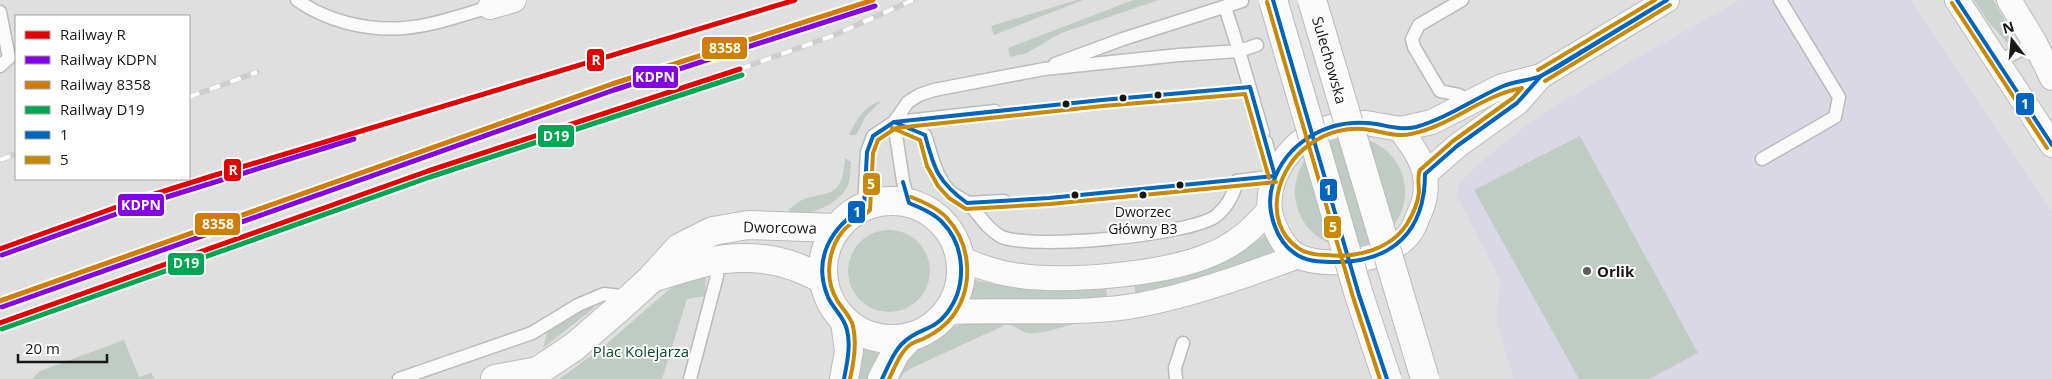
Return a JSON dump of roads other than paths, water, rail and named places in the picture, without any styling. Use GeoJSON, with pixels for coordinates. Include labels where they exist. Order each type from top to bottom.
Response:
{"type":"FeatureCollection","features":[{"type":"Feature","properties":{"kind":"street"},"geometry":{"type":"LineString","coordinates":[[490,7],[514,0]]}},
{"type":"Feature","properties":{"kind":"street"},"geometry":{"type":"LineString","coordinates":[[1273,0],[1359,295],[1387,379]]}},
{"type":"Feature","properties":{"kind":"street","name":"Sulechowska"},"geometry":{"type":"LineString","coordinates":[[1312,0],[1425,379]]}},
{"type":"Feature","properties":{"kind":"street"},"geometry":{"type":"LineString","coordinates":[[1400,129],[1419,159],[1425,174],[1426,187],[1419,215],[1412,230],[1391,249],[1366,259],[1339,263],[1316,261],[1298,256],[1281,241],[1269,210],[1268,199],[1275,176],[1285,159],[1304,139],[1325,128],[1343,124],[1366,123],[1400,129],[1432,122],[1502,86],[1541,76],[1667,0]]}},
{"type":"Feature","properties":{"kind":"street"},"geometry":{"type":"LineString","coordinates":[[1957,0],[2052,145]]}},
{"type":"Feature","properties":{"kind":"street"},"geometry":{"type":"LineString","coordinates":[[2009,0],[2035,43],[2052,78]]}},
{"type":"Feature","properties":{"kind":"street"},"geometry":{"type":"LineString","coordinates":[[1425,174],[1463,142],[1517,103],[1541,76]]}},
{"type":"Feature","properties":{"kind":"street"},"geometry":{"type":"LineString","coordinates":[[879,202],[910,203],[928,211],[943,224],[954,240],[961,259],[961,277],[957,296],[948,312],[937,324],[924,332],[909,338],[892,340],[875,338],[860,332],[845,322],[835,310],[823,281],[823,262],[828,244],[837,228],[850,216],[864,207],[879,202]]}},
{"type":"Feature","properties":{"kind":"street"},"geometry":{"type":"LineString","coordinates":[[961,259],[1007,274],[1033,278],[1122,274],[1179,264],[1211,255],[1253,228],[1269,210]]}},
{"type":"Feature","properties":{"kind":"street","name":"Dworcowa"},"geometry":{"type":"LineString","coordinates":[[495,379],[534,375],[574,347],[651,279],[679,248],[713,231],[748,225],[837,228]]}},
{"type":"Feature","properties":{"kind":"street"},"geometry":{"type":"LineString","coordinates":[[948,312],[1085,311],[1126,307],[1167,299],[1298,256]]}},
{"type":"Feature","properties":{"kind":"street","name":"Dworcowa"},"geometry":{"type":"LineString","coordinates":[[651,279],[701,263],[742,258],[783,263],[812,273],[823,281]]}},
{"type":"Feature","properties":{"kind":"street"},"geometry":{"type":"LineString","coordinates":[[844,379],[849,351],[845,322]]}},
{"type":"Feature","properties":{"kind":"street"},"geometry":{"type":"LineString","coordinates":[[882,379],[896,352],[909,338]]}},
{"type":"Feature","properties":{"kind":"lane"},"geometry":{"type":"LineString","coordinates":[[297,0],[311,10],[326,16],[384,28],[404,28],[427,24],[490,7]]}},
{"type":"Feature","properties":{"kind":"lane"},"geometry":{"type":"LineString","coordinates":[[1462,0],[1418,25],[1412,39],[1414,47],[1440,92],[1459,95],[1470,102]]}},
{"type":"Feature","properties":{"kind":"lane"},"geometry":{"type":"LineString","coordinates":[[1762,159],[1835,117],[1839,97],[1780,0]]}},
{"type":"Feature","properties":{"kind":"lane"},"geometry":{"type":"LineString","coordinates":[[1044,69],[1089,50],[1242,1]]}},
{"type":"Feature","properties":{"kind":"lane"},"geometry":{"type":"LineString","coordinates":[[894,122],[925,135],[933,164],[943,183],[952,193],[967,203],[983,222],[1000,236],[1020,241],[1080,241],[1156,232],[1200,223],[1216,216],[1233,195],[1237,180],[1275,176],[1240,51],[1225,7]]}},
{"type":"Feature","properties":{"kind":"lane"},"geometry":{"type":"LineString","coordinates":[[0,12],[9,58],[0,66]]}},
{"type":"Feature","properties":{"kind":"lane"},"geometry":{"type":"LineString","coordinates":[[1999,62],[2035,43]]}},
{"type":"Feature","properties":{"kind":"lane"},"geometry":{"type":"LineString","coordinates":[[864,207],[867,152],[873,136],[894,122],[908,102],[919,95],[1044,69],[1179,55],[1240,51],[1257,45]]}},
{"type":"Feature","properties":{"kind":"lane"},"geometry":{"type":"LineString","coordinates":[[894,122],[995,111]]}},
{"type":"Feature","properties":{"kind":"lane"},"geometry":{"type":"LineString","coordinates":[[894,122],[903,181],[910,203]]}},
{"type":"Feature","properties":{"kind":"lane"},"geometry":{"type":"LineString","coordinates":[[967,203],[1004,200]]}},
{"type":"Feature","properties":{"kind":"lane"},"geometry":{"type":"LineString","coordinates":[[690,379],[717,276],[717,260]]}},
{"type":"Feature","properties":{"kind":"lane"},"geometry":{"type":"LineString","coordinates":[[400,379],[532,333],[578,305],[604,294],[631,297]]}},
{"type":"Feature","properties":{"kind":"lane"},"geometry":{"type":"LineString","coordinates":[[1176,379],[1175,368],[1183,342]]}},
{"type":"Feature","properties":{"kind":"railway"},"geometry":{"type":"LineString","coordinates":[[740,69],[832,36],[913,0]]}},
{"type":"Feature","properties":{"kind":"railway"},"geometry":{"type":"LineString","coordinates":[[190,97],[257,72]]}},
{"type":"Feature","properties":{"kind":"railway"},"geometry":{"type":"LineString","coordinates":[[0,160],[15,154]]}},
{"type":"Feature","properties":{"kind":"rail line","name":"R"},"geometry":{"type":"LineString","coordinates":[[0,249],[142,198],[212,176],[795,0]]}},
{"type":"Feature","properties":{"kind":"rail line","name":"8358"},"geometry":{"type":"LineString","coordinates":[[0,301],[612,84],[873,0]]}},
{"type":"Feature","properties":{"kind":"rail line","name":"KDPN"},"geometry":{"type":"LineString","coordinates":[[2,307],[614,90],[875,6]]}},
{"type":"Feature","properties":{"kind":"rail line","name":"R"},"geometry":{"type":"LineString","coordinates":[[0,323],[428,171],[740,69]]}},
{"type":"Feature","properties":{"kind":"rail line","name":"D19"},"geometry":{"type":"LineString","coordinates":[[2,329],[430,177],[742,75]]}},
{"type":"Feature","properties":{"kind":"rail line","name":"KDPN"},"geometry":{"type":"LineString","coordinates":[[2,255],[144,204],[354,139]]}},
{"type":"Feature","properties":{"kind":"place","name":"Dworzec Główny B3"},"geometry":{"type":"Point","coordinates":[1143,195]}},
{"type":"Feature","properties":{"kind":"place","name":"Orlik"},"geometry":{"type":"Point","coordinates":[1587,271]}},
{"type":"Feature","properties":{"kind":"park label","name":"Plac Kolejarza"},"geometry":{"type":"Point","coordinates":[641,351]}}]}
